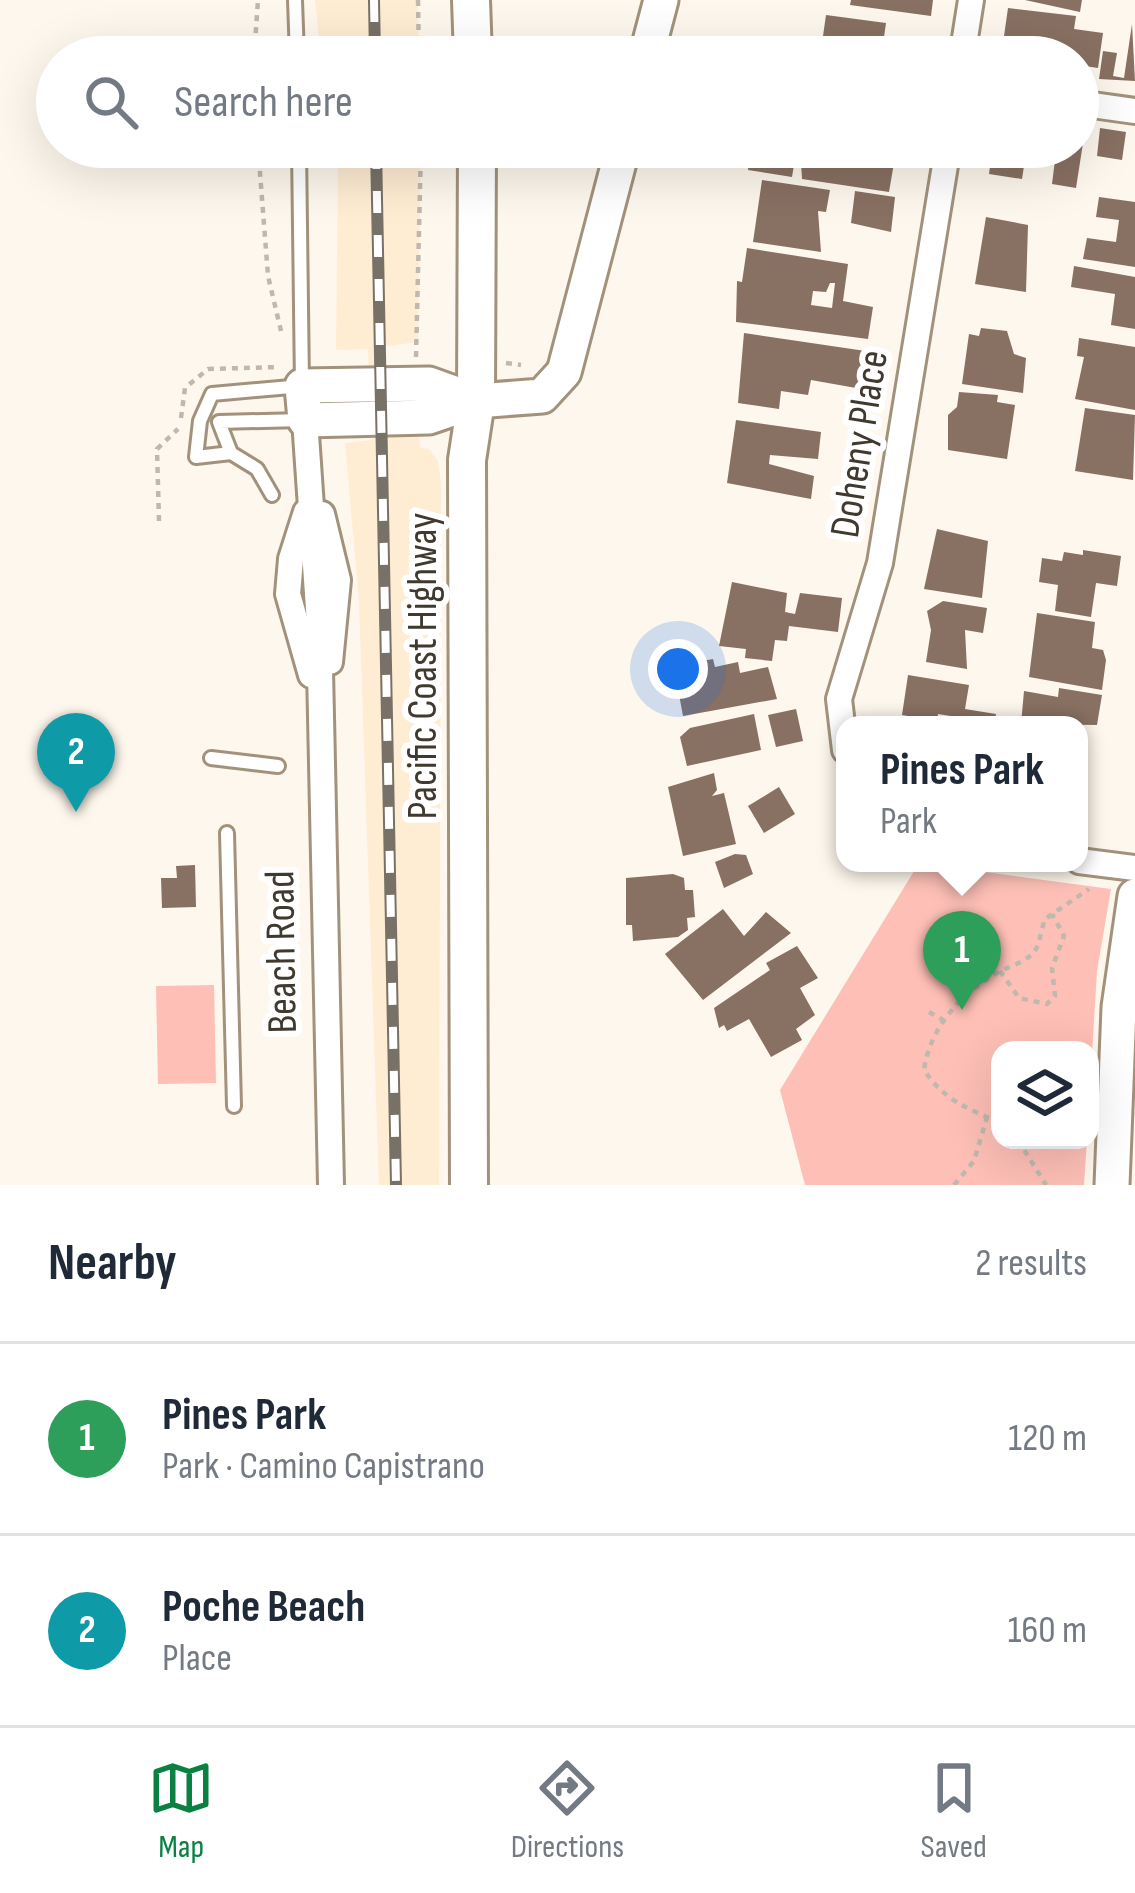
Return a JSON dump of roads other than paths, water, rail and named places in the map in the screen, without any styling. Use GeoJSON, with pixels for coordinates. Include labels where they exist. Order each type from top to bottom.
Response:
{"type":"FeatureCollection","features":[{"type":"Feature","properties":{"kind":"main road"},"geometry":{"type":"LineString","coordinates":[[471,0],[472,36]]}},
{"type":"Feature","properties":{"kind":"main road"},"geometry":{"type":"LineString","coordinates":[[652,36],[661,0]]}},
{"type":"Feature","properties":{"kind":"main road","name":"Pacific Coast Highway"},"geometry":{"type":"LineString","coordinates":[[469,1185],[467,460],[476,401],[477,168]]}},
{"type":"Feature","properties":{"kind":"main road"},"geometry":{"type":"LineString","coordinates":[[305,420],[429,417],[476,401],[542,396],[560,382],[616,168]]}},
{"type":"Feature","properties":{"kind":"main road"},"geometry":{"type":"LineString","coordinates":[[292,376],[429,383],[476,401]]}},
{"type":"Feature","properties":{"kind":"main road","name":"Beach Road"},"geometry":{"type":"LineString","coordinates":[[292,376],[305,420]]}},
{"type":"Feature","properties":{"kind":"main road"},"geometry":{"type":"LineString","coordinates":[[1112,1185],[1125,1144],[1119,1007],[1135,896]]}},
{"type":"Feature","properties":{"kind":"street"},"geometry":{"type":"LineString","coordinates":[[965,36],[971,0]]}},
{"type":"Feature","properties":{"kind":"street"},"geometry":{"type":"LineString","coordinates":[[1099,106],[1135,111]]}},
{"type":"Feature","properties":{"kind":"street","name":"Doheny Place"},"geometry":{"type":"LineString","coordinates":[[841,716],[839,699],[880,563],[945,168]]}},
{"type":"Feature","properties":{"kind":"street","name":"Beach Road"},"geometry":{"type":"LineString","coordinates":[[305,420],[321,718],[331,1185]]}},
{"type":"Feature","properties":{"kind":"street","name":"Beach Road"},"geometry":{"type":"LineString","coordinates":[[310,488],[288,594],[290,617],[307,657],[321,718]]}},
{"type":"Feature","properties":{"kind":"street"},"geometry":{"type":"LineString","coordinates":[[1088,862],[1135,868]]}},
{"type":"Feature","properties":{"kind":"lane"},"geometry":{"type":"LineString","coordinates":[[295,0],[296,36]]}},
{"type":"Feature","properties":{"kind":"lane"},"geometry":{"type":"LineString","coordinates":[[231,453],[196,457],[200,421],[212,394],[292,376],[298,168]]}},
{"type":"Feature","properties":{"kind":"lane"},"geometry":{"type":"LineString","coordinates":[[272,495],[257,469],[231,453],[218,428],[226,418],[305,420]]}},
{"type":"Feature","properties":{"kind":"lane"},"geometry":{"type":"LineString","coordinates":[[211,758],[278,766]]}},
{"type":"Feature","properties":{"kind":"lane"},"geometry":{"type":"LineString","coordinates":[[226,833],[234,1106]]}},
{"type":"Feature","properties":{"kind":"railway"},"geometry":{"type":"LineString","coordinates":[[374,0],[375,36]]}},
{"type":"Feature","properties":{"kind":"railway"},"geometry":{"type":"LineString","coordinates":[[376,168],[396,1185]]}},
{"type":"Feature","properties":{"kind":"place","name":"Poche Beach"},"geometry":{"type":"Point","coordinates":[76,812]}},
{"type":"Feature","properties":{"kind":"place","name":"Pines Park"},"geometry":{"type":"Point","coordinates":[962,1010]}}]}
